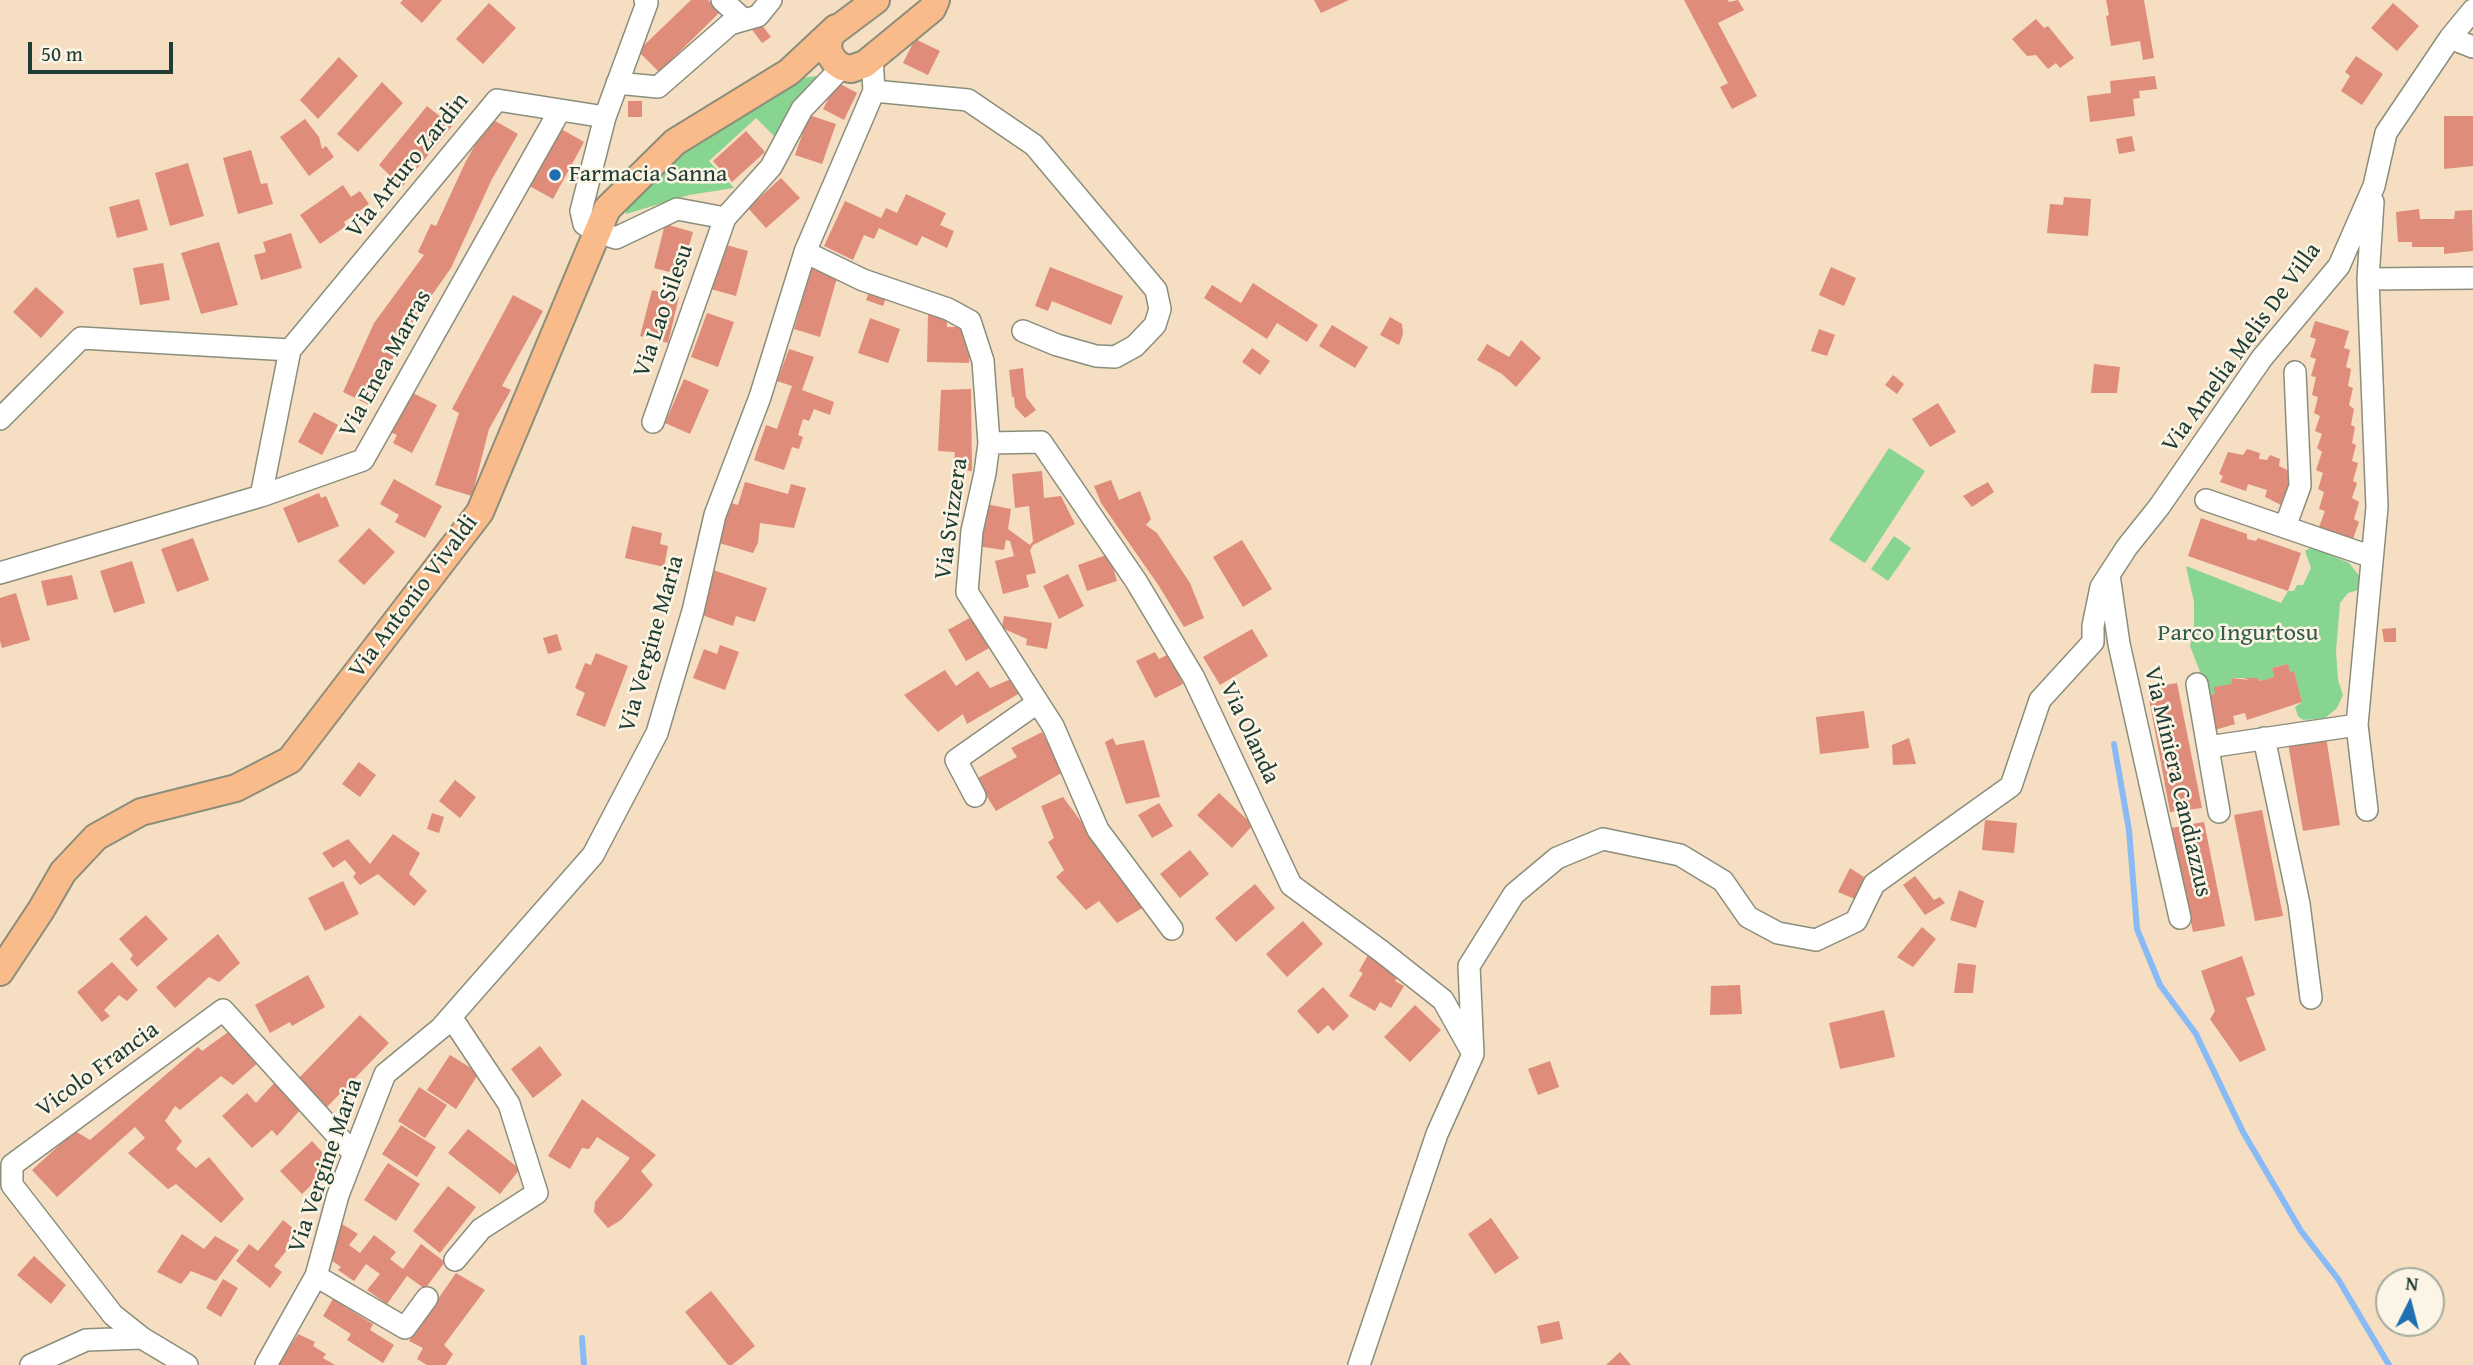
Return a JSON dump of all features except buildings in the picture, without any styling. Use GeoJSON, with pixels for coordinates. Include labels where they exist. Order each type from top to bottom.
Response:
{"type":"FeatureCollection","features":[{"type":"Feature","properties":{"kind":"main road","name":"Via Antonio Vivaldi"},"geometry":{"type":"LineString","coordinates":[[0,972],[63,872],[96,837],[141,812],[236,788],[290,760],[480,512],[607,209],[676,142],[789,72],[836,28],[876,0]]}},
{"type":"Feature","properties":{"kind":"main road"},"geometry":{"type":"LineString","coordinates":[[872,57],[940,3]]}},
{"type":"Feature","properties":{"kind":"main road"},"geometry":{"type":"LineString","coordinates":[[836,28],[829,39],[828,48],[831,57],[839,65]]}},
{"type":"Feature","properties":{"kind":"main road","name":"Via Antonio Vivaldi"},"geometry":{"type":"LineString","coordinates":[[789,72],[839,65],[856,68],[872,57]]}},
{"type":"Feature","properties":{"kind":"street"},"geometry":{"type":"LineString","coordinates":[[722,0],[744,20]]}},
{"type":"Feature","properties":{"kind":"street"},"geometry":{"type":"LineString","coordinates":[[617,83],[658,87],[730,24],[758,16],[771,0]]}},
{"type":"Feature","properties":{"kind":"street"},"geometry":{"type":"LineString","coordinates":[[597,232],[584,224],[581,211],[605,117],[648,1]]}},
{"type":"Feature","properties":{"kind":"street","name":"Via Amelia Melis De Villa"},"geometry":{"type":"LineString","coordinates":[[1473,1054],[1469,966],[1514,894],[1557,858],[1603,839],[1680,855],[1723,881],[1748,917],[1778,933],[1816,940],[1856,922],[1874,884],[2011,786],[2039,700],[2093,642],[2092,626],[2101,587],[2262,358],[2339,266],[2374,186],[2386,133],[2450,38],[2473,10]]}},
{"type":"Feature","properties":{"kind":"street"},"geometry":{"type":"LineString","coordinates":[[2450,38],[2473,47]]}},
{"type":"Feature","properties":{"kind":"street","name":"Via Vergine Maria"},"geometry":{"type":"LineString","coordinates":[[267,1365],[316,1276],[338,1195],[385,1074],[441,1028],[593,855],[657,733],[693,611],[715,515],[760,397],[805,253],[874,92],[872,57]]}},
{"type":"Feature","properties":{"kind":"street","name":"Via Lao Silesu"},"geometry":{"type":"LineString","coordinates":[[653,422],[725,218],[771,167],[803,109],[839,65]]}},
{"type":"Feature","properties":{"kind":"street"},"geometry":{"type":"LineString","coordinates":[[874,92],[968,100],[1034,145],[1156,290],[1160,309],[1155,325],[1135,346],[1115,357],[1096,356],[1023,331]]}},
{"type":"Feature","properties":{"kind":"street","name":"Via Arturo Zardin"},"geometry":{"type":"LineString","coordinates":[[261,496],[290,350],[497,100],[605,117]]}},
{"type":"Feature","properties":{"kind":"street","name":"Via Enea Marras"},"geometry":{"type":"LineString","coordinates":[[0,573],[261,496],[363,460],[560,110]]}},
{"type":"Feature","properties":{"kind":"street"},"geometry":{"type":"LineString","coordinates":[[2367,810],[2357,725],[2377,508],[2368,279],[2374,186]]}},
{"type":"Feature","properties":{"kind":"street","name":"Via Lao Silesu"},"geometry":{"type":"LineString","coordinates":[[597,232],[616,238],[677,209],[725,218]]}},
{"type":"Feature","properties":{"kind":"street","name":"Via Svizzera"},"geometry":{"type":"LineString","coordinates":[[805,253],[863,280],[948,309],[970,321],[984,361],[989,443],[972,531],[967,592],[1053,726],[1098,830],[1172,929]]}},
{"type":"Feature","properties":{"kind":"street"},"geometry":{"type":"LineString","coordinates":[[2368,279],[2473,278]]}},
{"type":"Feature","properties":{"kind":"street"},"geometry":{"type":"LineString","coordinates":[[0,419],[80,338],[290,350]]}},
{"type":"Feature","properties":{"kind":"street"},"geometry":{"type":"LineString","coordinates":[[2285,527],[2300,486],[2295,372]]}},
{"type":"Feature","properties":{"kind":"street","name":"Via Olanda"},"geometry":{"type":"LineString","coordinates":[[989,443],[1041,442],[1136,581],[1194,678],[1291,885],[1443,1000],[1473,1054]]}},
{"type":"Feature","properties":{"kind":"street"},"geometry":{"type":"LineString","coordinates":[[2206,500],[2372,557]]}},
{"type":"Feature","properties":{"kind":"street","name":"Via Miniera Candiazzus"},"geometry":{"type":"LineString","coordinates":[[2109,575],[2119,644],[2180,918]]}},
{"type":"Feature","properties":{"kind":"street"},"geometry":{"type":"LineString","coordinates":[[2197,684],[2219,812]]}},
{"type":"Feature","properties":{"kind":"street"},"geometry":{"type":"LineString","coordinates":[[975,796],[956,760],[1037,703]]}},
{"type":"Feature","properties":{"kind":"street"},"geometry":{"type":"LineString","coordinates":[[2208,747],[2357,725]]}},
{"type":"Feature","properties":{"kind":"street"},"geometry":{"type":"LineString","coordinates":[[2264,738],[2299,904],[2311,998]]}},
{"type":"Feature","properties":{"kind":"street","name":"Vicolo Francia"},"geometry":{"type":"LineString","coordinates":[[142,1338],[113,1315],[12,1185],[12,1165],[223,1010],[354,1154]]}},
{"type":"Feature","properties":{"kind":"street"},"geometry":{"type":"LineString","coordinates":[[451,1017],[509,1104],[537,1194],[481,1229],[455,1260]]}},
{"type":"Feature","properties":{"kind":"street"},"geometry":{"type":"LineString","coordinates":[[1359,1365],[1437,1134],[1473,1054]]}},
{"type":"Feature","properties":{"kind":"street"},"geometry":{"type":"LineString","coordinates":[[316,1276],[405,1328],[427,1298]]}},
{"type":"Feature","properties":{"kind":"street"},"geometry":{"type":"LineString","coordinates":[[30,1365],[86,1340],[142,1338],[187,1365]]}},
{"type":"Feature","properties":{"kind":"green space"},"geometry":{"type":"Polygon","coordinates":[[[824,75],[780,142],[756,118],[709,161],[734,188],[689,195],[626,214],[626,196],[679,146],[780,81],[824,75]]]}},
{"type":"Feature","properties":{"kind":"green space"},"geometry":{"type":"Polygon","coordinates":[[[1889,448],[1925,471],[1865,563],[1829,540],[1889,448]]]}},
{"type":"Feature","properties":{"kind":"green space"},"geometry":{"type":"Polygon","coordinates":[[[1894,536],[1911,548],[1888,581],[1871,569],[1894,536]]]}},
{"type":"Feature","properties":{"kind":"green space","name":"Parco Ingurtosu"},"geometry":{"type":"Polygon","coordinates":[[[2312,547],[2349,563],[2361,578],[2358,590],[2348,593],[2340,603],[2336,651],[2338,680],[2343,695],[2337,708],[2325,718],[2303,720],[2298,716],[2295,707],[2302,702],[2294,672],[2290,672],[2287,664],[2272,668],[2274,677],[2260,681],[2257,678],[2231,678],[2232,684],[2209,695],[2190,646],[2194,628],[2194,602],[2186,566],[2281,603],[2288,591],[2294,591],[2297,585],[2303,585],[2311,568],[2305,551],[2312,547]]]}},
{"type":"Feature","properties":{"kind":"waterway"},"geometry":{"type":"LineString","coordinates":[[2114,744],[2129,830],[2137,929],[2160,985],[2196,1034],[2243,1132],[2301,1231],[2338,1279],[2389,1365]]}},
{"type":"Feature","properties":{"kind":"waterway"},"geometry":{"type":"LineString","coordinates":[[582,1338],[584,1365]]}},
{"type":"Feature","properties":{"kind":"place","name":"Farmacia Sanna"},"geometry":{"type":"Point","coordinates":[555,175]}}]}
